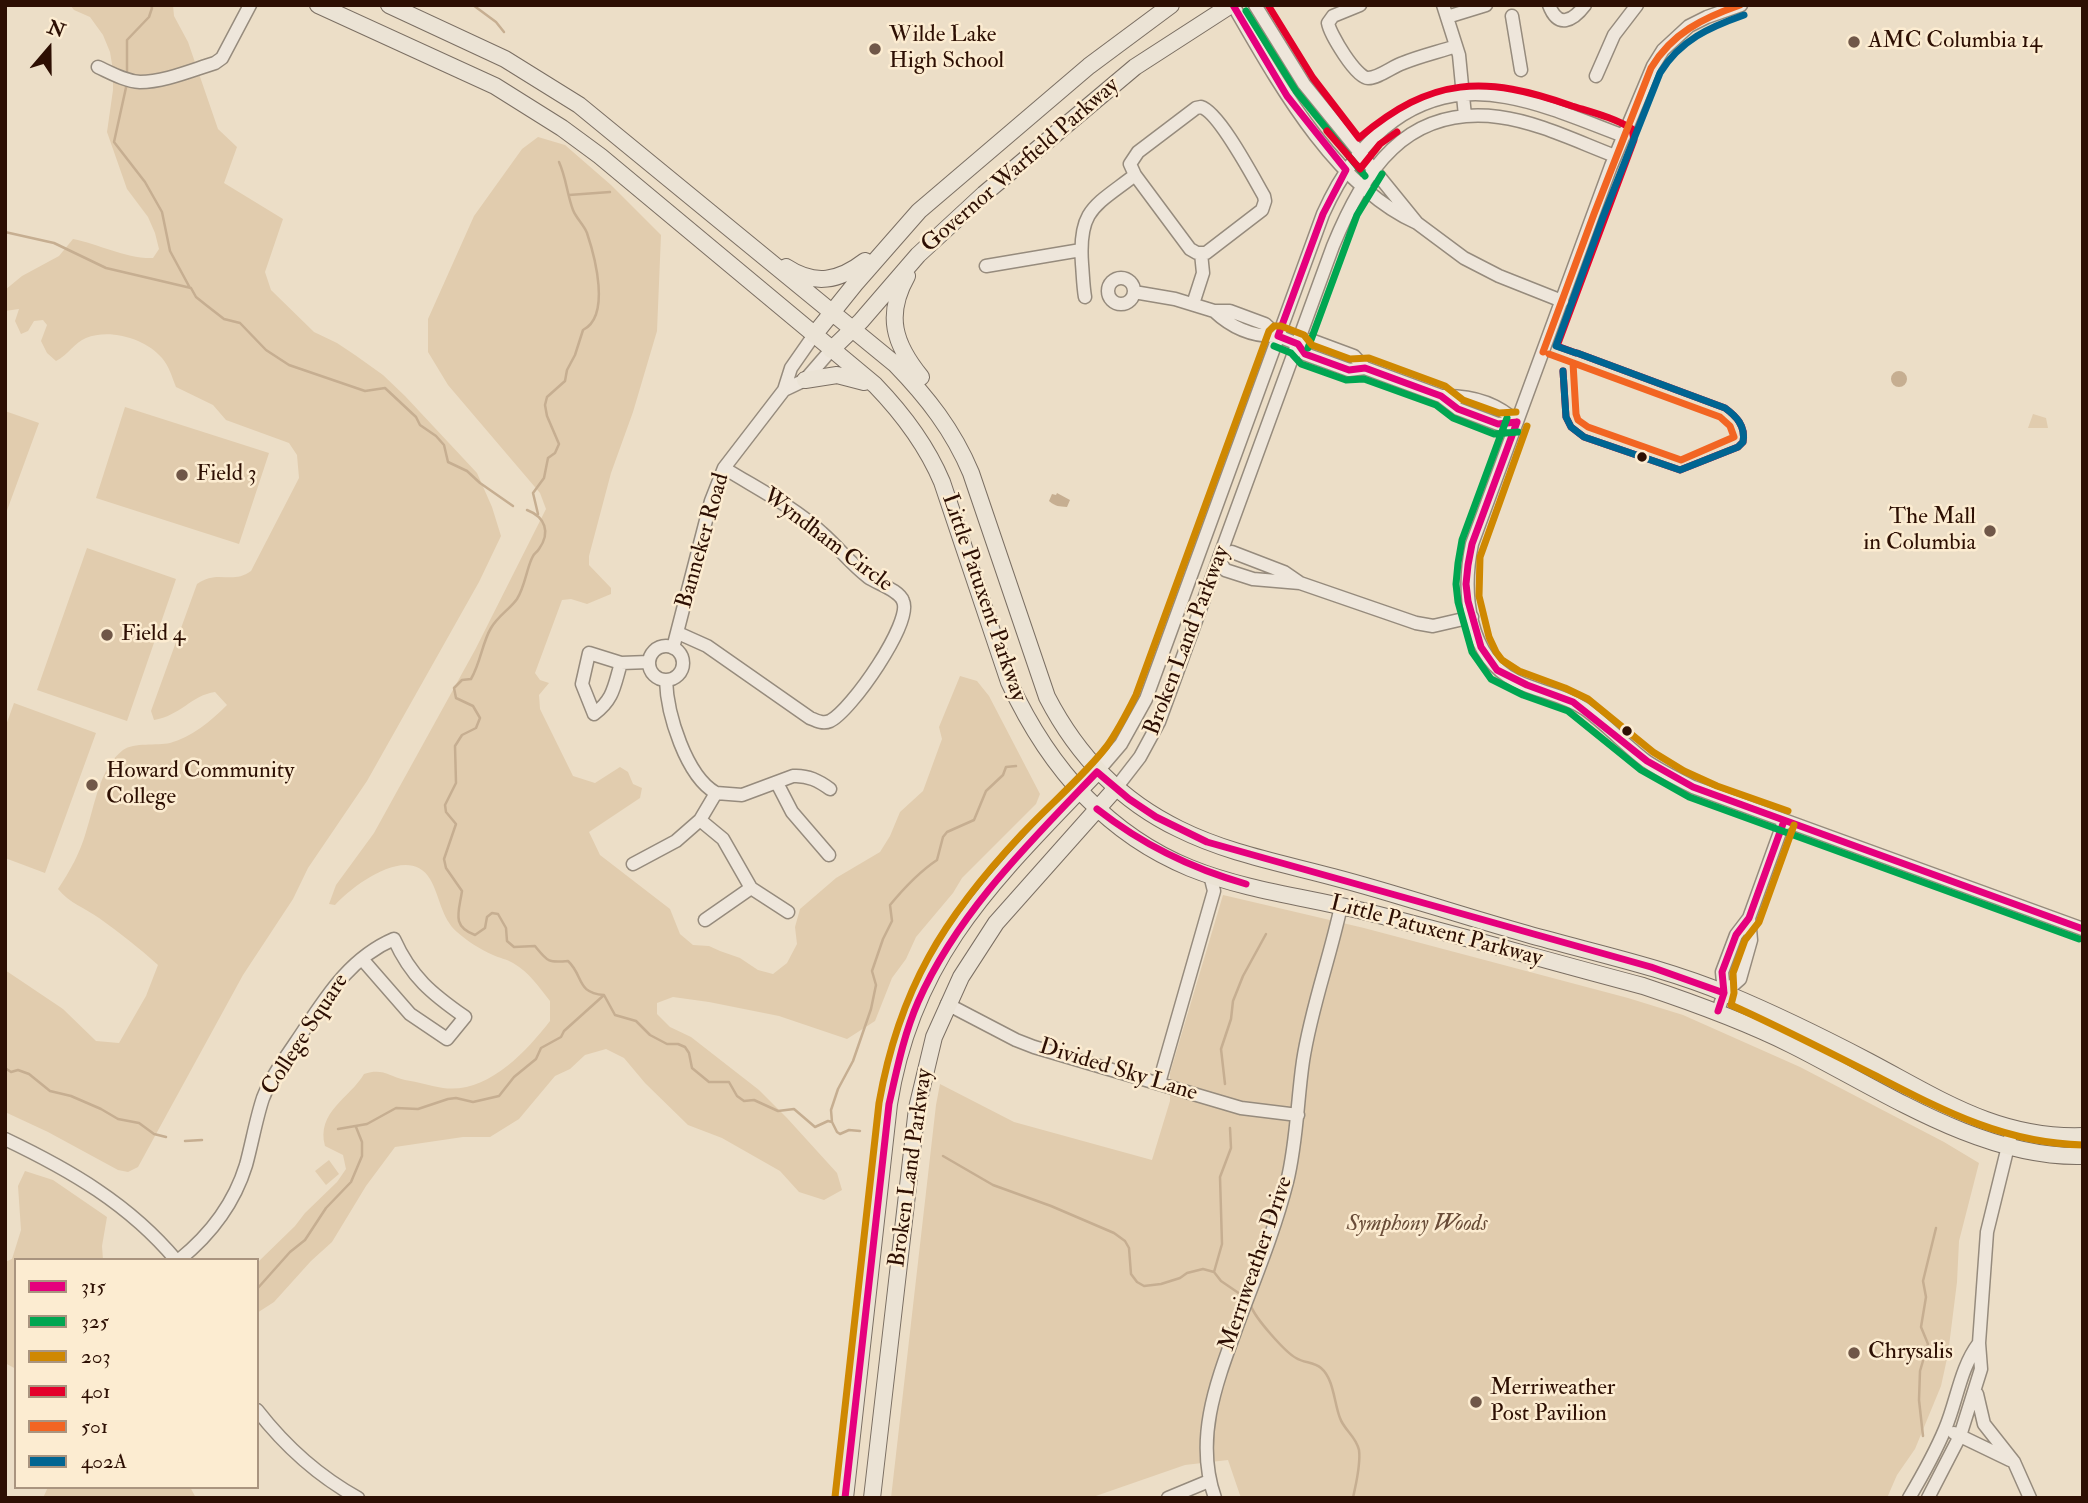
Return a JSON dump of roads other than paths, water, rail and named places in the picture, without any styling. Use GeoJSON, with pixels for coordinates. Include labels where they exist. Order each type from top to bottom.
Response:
{"type":"FeatureCollection","features":[{"type":"Feature","properties":{"kind":"main road","name":"Little Patuxent Parkway"},"geometry":{"type":"LineString","coordinates":[[318,5],[495,86],[562,128],[600,156],[875,386],[896,407],[915,431],[933,461],[956,521],[1009,682],[1039,740],[1079,791],[1138,841],[1164,856],[1210,875],[1342,906],[1643,986],[1718,1011],[1987,1142],[2063,1157],[2083,1156]]}},
{"type":"Feature","properties":{"kind":"main road","name":"Little Patuxent Parkway"},"geometry":{"type":"LineString","coordinates":[[389,5],[466,40],[542,80],[617,134],[729,230],[895,364],[919,388],[941,416],[959,446],[1046,697],[1061,724],[1097,772],[1156,817],[1207,842],[1651,967],[1724,993],[1800,1026],[1954,1106],[2012,1130],[2032,1135],[2083,1136]]}},
{"type":"Feature","properties":{"kind":"main road","name":"Governor Warfield Parkway"},"geometry":{"type":"LineString","coordinates":[[814,335],[830,312],[892,241],[943,190],[1089,65],[1171,5]]}},
{"type":"Feature","properties":{"kind":"main road","name":"Governor Warfield Parkway"},"geometry":{"type":"LineString","coordinates":[[831,350],[853,330],[918,255],[984,194],[1104,92],[1162,48],[1232,5]]}},
{"type":"Feature","properties":{"kind":"main road"},"geometry":{"type":"LineString","coordinates":[[729,230],[795,273],[820,279],[849,273],[892,241]]}},
{"type":"Feature","properties":{"kind":"main road"},"geometry":{"type":"LineString","coordinates":[[918,255],[896,300],[896,336],[909,363],[945,412],[959,446]]}},
{"type":"Feature","properties":{"kind":"main road"},"geometry":{"type":"LineString","coordinates":[[805,380],[837,375],[875,386]]}},
{"type":"Feature","properties":{"kind":"main road","name":"Broken Land Parkway"},"geometry":{"type":"LineString","coordinates":[[845,1498],[889,1104],[897,1061],[907,1029],[921,993],[955,931],[996,880],[1097,772]]}},
{"type":"Feature","properties":{"kind":"main road","name":"Broken Land Parkway"},"geometry":{"type":"LineString","coordinates":[[872,1498],[917,1108],[928,1058],[947,1004],[979,947],[996,923],[1116,788]]}},
{"type":"Feature","properties":{"kind":"main road"},"geometry":{"type":"LineString","coordinates":[[1265,889],[1315,893],[1328,888],[1335,877]]}},
{"type":"Feature","properties":{"kind":"main road"},"geometry":{"type":"LineString","coordinates":[[1342,906],[1344,899],[1351,895],[1420,902]]}},
{"type":"Feature","properties":{"kind":"main road"},"geometry":{"type":"LineString","coordinates":[[1412,924],[1502,940],[1528,934]]}},
{"type":"Feature","properties":{"kind":"main road"},"geometry":{"type":"LineString","coordinates":[[1524,954],[1529,946],[1546,939]]}},
{"type":"Feature","properties":{"kind":"street"},"geometry":{"type":"LineString","coordinates":[[100,68],[118,77],[140,82],[215,63],[222,58],[250,5]]}},
{"type":"Feature","properties":{"kind":"street"},"geometry":{"type":"LineString","coordinates":[[1232,5],[1287,96],[1361,186],[1464,258],[1499,276],[1562,301]]}},
{"type":"Feature","properties":{"kind":"street"},"geometry":{"type":"LineString","coordinates":[[1255,5],[1304,84],[1417,223]]}},
{"type":"Feature","properties":{"kind":"street"},"geometry":{"type":"LineString","coordinates":[[1360,5],[1333,16],[1328,23],[1329,32],[1358,73],[1365,78],[1372,78],[1405,62],[1456,46]]}},
{"type":"Feature","properties":{"kind":"street"},"geometry":{"type":"LineString","coordinates":[[1465,116],[1456,46],[1445,11],[1486,5]]}},
{"type":"Feature","properties":{"kind":"street"},"geometry":{"type":"LineString","coordinates":[[1549,5],[1554,16],[1564,20],[1574,18],[1585,5]]}},
{"type":"Feature","properties":{"kind":"street"},"geometry":{"type":"LineString","coordinates":[[1596,76],[1614,35],[1637,5]]}},
{"type":"Feature","properties":{"kind":"street"},"geometry":{"type":"LineString","coordinates":[[1741,5],[1689,26],[1663,50],[1643,85],[1472,544],[1466,583],[1481,647],[1497,670],[1527,685],[1573,702],[1647,761],[1693,787],[2083,929]]}},
{"type":"Feature","properties":{"kind":"street"},"geometry":{"type":"LineString","coordinates":[[1512,16],[1521,70]]}},
{"type":"Feature","properties":{"kind":"street","name":"Broken Land Parkway"},"geometry":{"type":"LineString","coordinates":[[1097,772],[1121,744],[1146,699],[1323,214],[1346,170],[1359,153],[1388,124],[1405,113],[1441,99],[1463,95],[1483,94],[1524,100],[1624,136]]}},
{"type":"Feature","properties":{"kind":"street"},"geometry":{"type":"LineString","coordinates":[[1201,107],[1210,111],[1237,151],[1265,201],[1262,210],[1206,253],[1199,253],[1190,249],[1135,175],[1130,164],[1138,152],[1201,107]]}},
{"type":"Feature","properties":{"kind":"street","name":"Broken Land Parkway"},"geometry":{"type":"LineString","coordinates":[[1116,788],[1140,757],[1159,722],[1333,246],[1361,186],[1373,169],[1388,151],[1416,131],[1441,121],[1465,116],[1500,117],[1519,121],[1615,156]]}},
{"type":"Feature","properties":{"kind":"street"},"geometry":{"type":"LineString","coordinates":[[1085,297],[1081,279],[1082,229],[1090,212],[1135,175]]}},
{"type":"Feature","properties":{"kind":"street"},"geometry":{"type":"LineString","coordinates":[[986,266],[1081,250]]}},
{"type":"Feature","properties":{"kind":"street"},"geometry":{"type":"LineString","coordinates":[[1193,304],[1207,278],[1199,253]]}},
{"type":"Feature","properties":{"kind":"street"},"geometry":{"type":"LineString","coordinates":[[1193,304],[1199,253]]}},
{"type":"Feature","properties":{"kind":"street"},"geometry":{"type":"LineString","coordinates":[[1134,292],[1214,311],[1227,324],[1262,336],[1278,336],[1298,344],[1311,340],[1354,356],[1365,368],[1441,396],[1463,395],[1504,410],[1517,422]]}},
{"type":"Feature","properties":{"kind":"street","name":"Banneker Road"},"geometry":{"type":"LineString","coordinates":[[673,648],[711,501],[724,468],[784,390],[791,368],[814,335]]}},
{"type":"Feature","properties":{"kind":"street"},"geometry":{"type":"LineString","coordinates":[[784,390],[805,380],[831,350]]}},
{"type":"Feature","properties":{"kind":"street","name":"Wyndham Circle"},"geometry":{"type":"LineString","coordinates":[[678,633],[707,646],[810,718],[822,723],[839,714],[876,671],[903,615],[904,604],[899,595],[863,573],[809,523],[724,468]]}},
{"type":"Feature","properties":{"kind":"street"},"geometry":{"type":"LineString","coordinates":[[1219,559],[1232,552],[1284,572],[1300,583],[1433,626],[1472,617]]}},
{"type":"Feature","properties":{"kind":"street"},"geometry":{"type":"LineString","coordinates":[[667,646],[673,648],[681,655],[682,668],[677,676],[666,680],[654,675],[649,662],[656,649],[667,646]]}},
{"type":"Feature","properties":{"kind":"street"},"geometry":{"type":"LineString","coordinates":[[621,663],[612,696],[606,705],[594,714],[582,684],[589,653],[621,663],[649,662]]}},
{"type":"Feature","properties":{"kind":"street"},"geometry":{"type":"LineString","coordinates":[[666,680],[671,716],[689,762],[699,780],[716,793],[742,795],[801,775],[830,789]]}},
{"type":"Feature","properties":{"kind":"street"},"geometry":{"type":"LineString","coordinates":[[777,783],[792,812],[829,855]]}},
{"type":"Feature","properties":{"kind":"street"},"geometry":{"type":"LineString","coordinates":[[633,864],[676,841],[700,820],[716,793]]}},
{"type":"Feature","properties":{"kind":"street"},"geometry":{"type":"LineString","coordinates":[[700,820],[723,839],[751,888],[788,912]]}},
{"type":"Feature","properties":{"kind":"street"},"geometry":{"type":"LineString","coordinates":[[1718,1011],[1724,993],[1721,972],[1736,935],[1749,918],[1784,821]]}},
{"type":"Feature","properties":{"kind":"street"},"geometry":{"type":"LineString","coordinates":[[1158,1083],[1214,891],[1210,875]]}},
{"type":"Feature","properties":{"kind":"street"},"geometry":{"type":"LineString","coordinates":[[705,920],[751,888]]}},
{"type":"Feature","properties":{"kind":"street","name":"Merriweather Drive"},"geometry":{"type":"LineString","coordinates":[[1215,1498],[1209,1481],[1207,1425],[1211,1403],[1283,1198],[1292,1161],[1303,1060],[1313,1011],[1342,906]]}},
{"type":"Feature","properties":{"kind":"street"},"geometry":{"type":"LineString","coordinates":[[1724,993],[1741,979],[1751,940],[1749,918]]}},
{"type":"Feature","properties":{"kind":"street","name":"College Square"},"geometry":{"type":"LineString","coordinates":[[180,1258],[208,1234],[234,1195],[270,1082],[326,997],[362,958],[394,939],[410,970],[422,984],[465,1017],[447,1039],[410,1014],[362,958]]}},
{"type":"Feature","properties":{"kind":"street","name":"Divided Sky Lane"},"geometry":{"type":"LineString","coordinates":[[947,1004],[1025,1044],[1241,1108],[1298,1115]]}},
{"type":"Feature","properties":{"kind":"street"},"geometry":{"type":"LineString","coordinates":[[1928,1498],[1960,1436],[1977,1386],[1982,1358],[1979,1343],[1987,1232],[2012,1130]]}},
{"type":"Feature","properties":{"kind":"street"},"geometry":{"type":"LineString","coordinates":[[5,1139],[74,1174],[106,1194],[156,1236],[176,1258]]}},
{"type":"Feature","properties":{"kind":"street"},"geometry":{"type":"LineString","coordinates":[[1909,1498],[1945,1429],[1964,1371],[1979,1343]]}},
{"type":"Feature","properties":{"kind":"street"},"geometry":{"type":"LineString","coordinates":[[1977,1386],[1984,1424],[2014,1462],[2030,1498]]}},
{"type":"Feature","properties":{"kind":"street"},"geometry":{"type":"LineString","coordinates":[[259,1412],[297,1455],[358,1498]]}},
{"type":"Feature","properties":{"kind":"street"},"geometry":{"type":"LineString","coordinates":[[1945,1429],[2014,1462]]}},
{"type":"Feature","properties":{"kind":"street"},"geometry":{"type":"LineString","coordinates":[[1168,1498],[1209,1481]]}},
{"type":"Feature","properties":{"kind":"waterway"},"geometry":{"type":"LineString","coordinates":[[127,76],[127,40],[149,17],[151,5]]}},
{"type":"Feature","properties":{"kind":"waterway"},"geometry":{"type":"LineString","coordinates":[[473,5],[496,22],[504,32]]}},
{"type":"Feature","properties":{"kind":"waterway"},"geometry":{"type":"LineString","coordinates":[[127,83],[114,142],[145,182],[162,212],[170,251],[190,288]]}},
{"type":"Feature","properties":{"kind":"waterway"},"geometry":{"type":"LineString","coordinates":[[538,514],[533,493],[544,478],[548,458],[555,453],[559,444],[547,416],[547,397],[565,381],[583,330],[592,323],[597,312],[599,299],[597,271],[590,243],[586,230],[573,210],[559,162]]}},
{"type":"Feature","properties":{"kind":"waterway"},"geometry":{"type":"LineString","coordinates":[[569,195],[610,192]]}},
{"type":"Feature","properties":{"kind":"waterway"},"geometry":{"type":"LineString","coordinates":[[5,232],[54,243],[106,268],[191,288],[196,297],[206,305],[224,319],[240,323],[266,350],[289,365],[365,391],[385,388],[416,417],[420,425],[444,445],[448,462],[467,471],[513,506]]}},
{"type":"Feature","properties":{"kind":"waterway"},"geometry":{"type":"LineString","coordinates":[[527,510],[542,521],[545,531],[543,543],[532,558],[517,599],[491,628],[471,679],[462,680],[454,688],[456,698],[473,706],[480,718],[476,728],[462,735],[455,746],[456,783],[445,805],[446,812],[456,824],[444,859],[446,868],[462,891],[458,912],[462,927],[475,935],[485,928],[487,917],[492,913],[498,914],[506,928],[507,941],[514,947],[535,946],[549,960],[568,961],[589,991],[604,995],[615,1015],[636,1021],[650,1035],[667,1044],[685,1047],[692,1068],[709,1082],[729,1082],[737,1096],[744,1101],[754,1100],[778,1111],[794,1109],[815,1127],[828,1121],[832,1122],[840,1134],[849,1130],[860,1131]]}},
{"type":"Feature","properties":{"kind":"waterway"},"geometry":{"type":"LineString","coordinates":[[832,1122],[831,1110],[838,1089],[853,1061],[871,1009],[876,985],[872,971],[892,921],[890,905],[912,881],[937,860],[947,832],[974,820],[986,791],[1003,775],[1006,767],[1016,766]]}},
{"type":"Feature","properties":{"kind":"waterway"},"geometry":{"type":"LineString","coordinates":[[1225,1084],[1221,1049],[1231,1019],[1233,1001],[1266,934]]}},
{"type":"Feature","properties":{"kind":"waterway"},"geometry":{"type":"LineString","coordinates":[[338,1129],[367,1124],[396,1108],[418,1109],[448,1099],[473,1102],[499,1096],[514,1077],[536,1059],[541,1048],[561,1037],[564,1031],[604,995]]}},
{"type":"Feature","properties":{"kind":"waterway"},"geometry":{"type":"LineString","coordinates":[[5,1068],[11,1072],[18,1070],[29,1074],[50,1091],[71,1096],[118,1119],[139,1123],[154,1134],[166,1137]]}},
{"type":"Feature","properties":{"kind":"waterway"},"geometry":{"type":"LineString","coordinates":[[259,1287],[290,1252],[305,1240],[326,1208],[351,1182],[362,1156],[362,1142],[356,1127]]}},
{"type":"Feature","properties":{"kind":"waterway"},"geometry":{"type":"LineString","coordinates":[[1214,1272],[1222,1244],[1220,1177],[1231,1148],[1230,1128]]}},
{"type":"Feature","properties":{"kind":"waterway"},"geometry":{"type":"LineString","coordinates":[[185,1141],[202,1140]]}},
{"type":"Feature","properties":{"kind":"waterway"},"geometry":{"type":"LineString","coordinates":[[943,1156],[993,1185],[1114,1233],[1125,1241],[1129,1248],[1131,1274],[1144,1286],[1161,1284],[1203,1269],[1214,1272],[1221,1281],[1243,1296]]}},
{"type":"Feature","properties":{"kind":"waterway"},"geometry":{"type":"LineString","coordinates":[[1923,1436],[1919,1400],[1920,1371],[1928,1344],[1921,1327],[1926,1297],[1923,1281],[1936,1228]]}},
{"type":"Feature","properties":{"kind":"waterway"},"geometry":{"type":"LineString","coordinates":[[1251,1306],[1264,1326],[1291,1355],[1318,1366],[1329,1378],[1340,1418],[1359,1450],[1359,1468],[1353,1498]]}},
{"type":"Feature","properties":{"kind":"place","name":"AMC Columbia 14"},"geometry":{"type":"Point","coordinates":[1854,42]}},
{"type":"Feature","properties":{"kind":"place","name":"Wilde Lake High School"},"geometry":{"type":"Point","coordinates":[875,49]}},
{"type":"Feature","properties":{"kind":"place","name":"Field 3"},"geometry":{"type":"Point","coordinates":[182,475]}},
{"type":"Feature","properties":{"kind":"place","name":"The Mall in Columbia"},"geometry":{"type":"Point","coordinates":[1990,531]}},
{"type":"Feature","properties":{"kind":"place","name":"Field 4"},"geometry":{"type":"Point","coordinates":[107,635]}},
{"type":"Feature","properties":{"kind":"place","name":"Howard Community College"},"geometry":{"type":"Point","coordinates":[92,785]}},
{"type":"Feature","properties":{"kind":"place","name":"Chrysalis"},"geometry":{"type":"Point","coordinates":[1854,1353]}},
{"type":"Feature","properties":{"kind":"place","name":"Merriweather Post Pavilion"},"geometry":{"type":"Point","coordinates":[1476,1402]}},
{"type":"Feature","properties":{"kind":"park label","name":"Symphony Woods"},"geometry":{"type":"Point","coordinates":[1417,1225]}}]}
